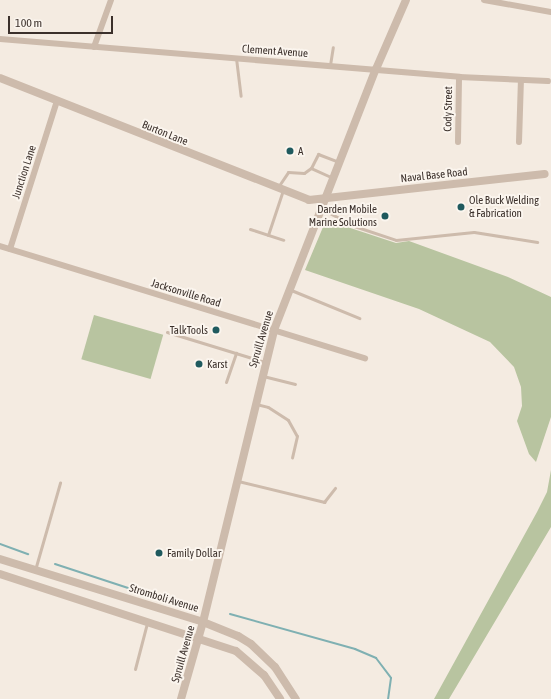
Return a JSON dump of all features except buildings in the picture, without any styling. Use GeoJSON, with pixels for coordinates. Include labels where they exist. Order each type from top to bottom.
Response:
{"type":"FeatureCollection","features":[{"type":"Feature","properties":{"kind":"street"},"geometry":{"type":"LineString","coordinates":[[94,48],[111,0]]}},
{"type":"Feature","properties":{"kind":"street","name":"Spruill Avenue"},"geometry":{"type":"LineString","coordinates":[[182,699],[203,622],[274,330],[324,198],[376,69],[406,0]]}},
{"type":"Feature","properties":{"kind":"street"},"geometry":{"type":"LineString","coordinates":[[484,0],[551,12]]}},
{"type":"Feature","properties":{"kind":"street","name":"Clement Avenue"},"geometry":{"type":"LineString","coordinates":[[0,39],[94,48],[330,65],[459,77],[548,81]]}},
{"type":"Feature","properties":{"kind":"street","name":"Cody Street"},"geometry":{"type":"LineString","coordinates":[[458,142],[459,77]]}},
{"type":"Feature","properties":{"kind":"street","name":"Burton Lane"},"geometry":{"type":"LineString","coordinates":[[0,78],[308,200],[324,198]]}},
{"type":"Feature","properties":{"kind":"street"},"geometry":{"type":"LineString","coordinates":[[520,142],[521,80]]}},
{"type":"Feature","properties":{"kind":"street","name":"Junction Lane"},"geometry":{"type":"LineString","coordinates":[[10,249],[57,101]]}},
{"type":"Feature","properties":{"kind":"street","name":"Naval Base Road"},"geometry":{"type":"LineString","coordinates":[[324,198],[545,174]]}},
{"type":"Feature","properties":{"kind":"street","name":"Jacksonville Road"},"geometry":{"type":"LineString","coordinates":[[0,246],[365,358]]}},
{"type":"Feature","properties":{"kind":"street","name":"Stromboli Avenue"},"geometry":{"type":"LineString","coordinates":[[0,559],[203,622],[251,644],[275,667],[296,699]]}},
{"type":"Feature","properties":{"kind":"street"},"geometry":{"type":"LineString","coordinates":[[0,574],[198,637],[246,658],[264,675],[280,699]]}},
{"type":"Feature","properties":{"kind":"lane"},"geometry":{"type":"LineString","coordinates":[[330,65],[333,47]]}},
{"type":"Feature","properties":{"kind":"lane"},"geometry":{"type":"LineString","coordinates":[[236,58],[241,96]]}},
{"type":"Feature","properties":{"kind":"lane"},"geometry":{"type":"LineString","coordinates":[[268,235],[280,189],[288,172],[304,174],[311,168],[318,154],[339,162]]}},
{"type":"Feature","properties":{"kind":"lane"},"geometry":{"type":"LineString","coordinates":[[311,168],[333,178]]}},
{"type":"Feature","properties":{"kind":"lane"},"geometry":{"type":"LineString","coordinates":[[320,208],[354,226],[396,240],[474,232],[537,242]]}},
{"type":"Feature","properties":{"kind":"lane"},"geometry":{"type":"LineString","coordinates":[[250,229],[283,240]]}},
{"type":"Feature","properties":{"kind":"lane"},"geometry":{"type":"LineString","coordinates":[[290,289],[359,318]]}},
{"type":"Feature","properties":{"kind":"lane"},"geometry":{"type":"LineString","coordinates":[[167,332],[265,362]]}},
{"type":"Feature","properties":{"kind":"lane"},"geometry":{"type":"LineString","coordinates":[[226,382],[236,353]]}},
{"type":"Feature","properties":{"kind":"lane"},"geometry":{"type":"LineString","coordinates":[[262,375],[295,384]]}},
{"type":"Feature","properties":{"kind":"lane"},"geometry":{"type":"LineString","coordinates":[[255,404],[268,407],[288,420],[297,436],[292,457]]}},
{"type":"Feature","properties":{"kind":"lane"},"geometry":{"type":"LineString","coordinates":[[237,480],[324,502],[335,488]]}},
{"type":"Feature","properties":{"kind":"lane"},"geometry":{"type":"LineString","coordinates":[[35,570],[60,483]]}},
{"type":"Feature","properties":{"kind":"lane"},"geometry":{"type":"LineString","coordinates":[[135,669],[148,621]]}},
{"type":"Feature","properties":{"kind":"green space"},"geometry":{"type":"Polygon","coordinates":[[[326,220],[396,243],[409,241],[508,277],[551,297],[551,417],[536,462],[529,454],[517,421],[522,406],[521,387],[514,367],[490,342],[419,309],[305,270],[326,220]]]}},
{"type":"Feature","properties":{"kind":"green space"},"geometry":{"type":"Polygon","coordinates":[[[94,315],[163,335],[151,379],[81,359],[94,315]]]}},
{"type":"Feature","properties":{"kind":"green space"},"geometry":{"type":"Polygon","coordinates":[[[551,470],[551,527],[449,699],[434,699],[537,512],[547,492],[551,470]]]}},
{"type":"Feature","properties":{"kind":"waterway"},"geometry":{"type":"LineString","coordinates":[[0,544],[28,554]]}},
{"type":"Feature","properties":{"kind":"waterway"},"geometry":{"type":"LineString","coordinates":[[55,564],[143,593]]}},
{"type":"Feature","properties":{"kind":"waterway"},"geometry":{"type":"LineString","coordinates":[[162,597],[182,602]]}},
{"type":"Feature","properties":{"kind":"waterway"},"geometry":{"type":"LineString","coordinates":[[230,614],[355,649],[376,658],[391,678],[388,699]]}},
{"type":"Feature","properties":{"kind":"place","name":"A"},"geometry":{"type":"Point","coordinates":[290,151]}},
{"type":"Feature","properties":{"kind":"place","name":"Ole Buck Welding & Fabrication"},"geometry":{"type":"Point","coordinates":[461,207]}},
{"type":"Feature","properties":{"kind":"place","name":"Darden Mobile Marine Solutions"},"geometry":{"type":"Point","coordinates":[385,216]}},
{"type":"Feature","properties":{"kind":"place","name":"TalkTools"},"geometry":{"type":"Point","coordinates":[216,330]}},
{"type":"Feature","properties":{"kind":"place","name":"Karst"},"geometry":{"type":"Point","coordinates":[199,364]}},
{"type":"Feature","properties":{"kind":"place","name":"Family Dollar"},"geometry":{"type":"Point","coordinates":[159,553]}}]}
